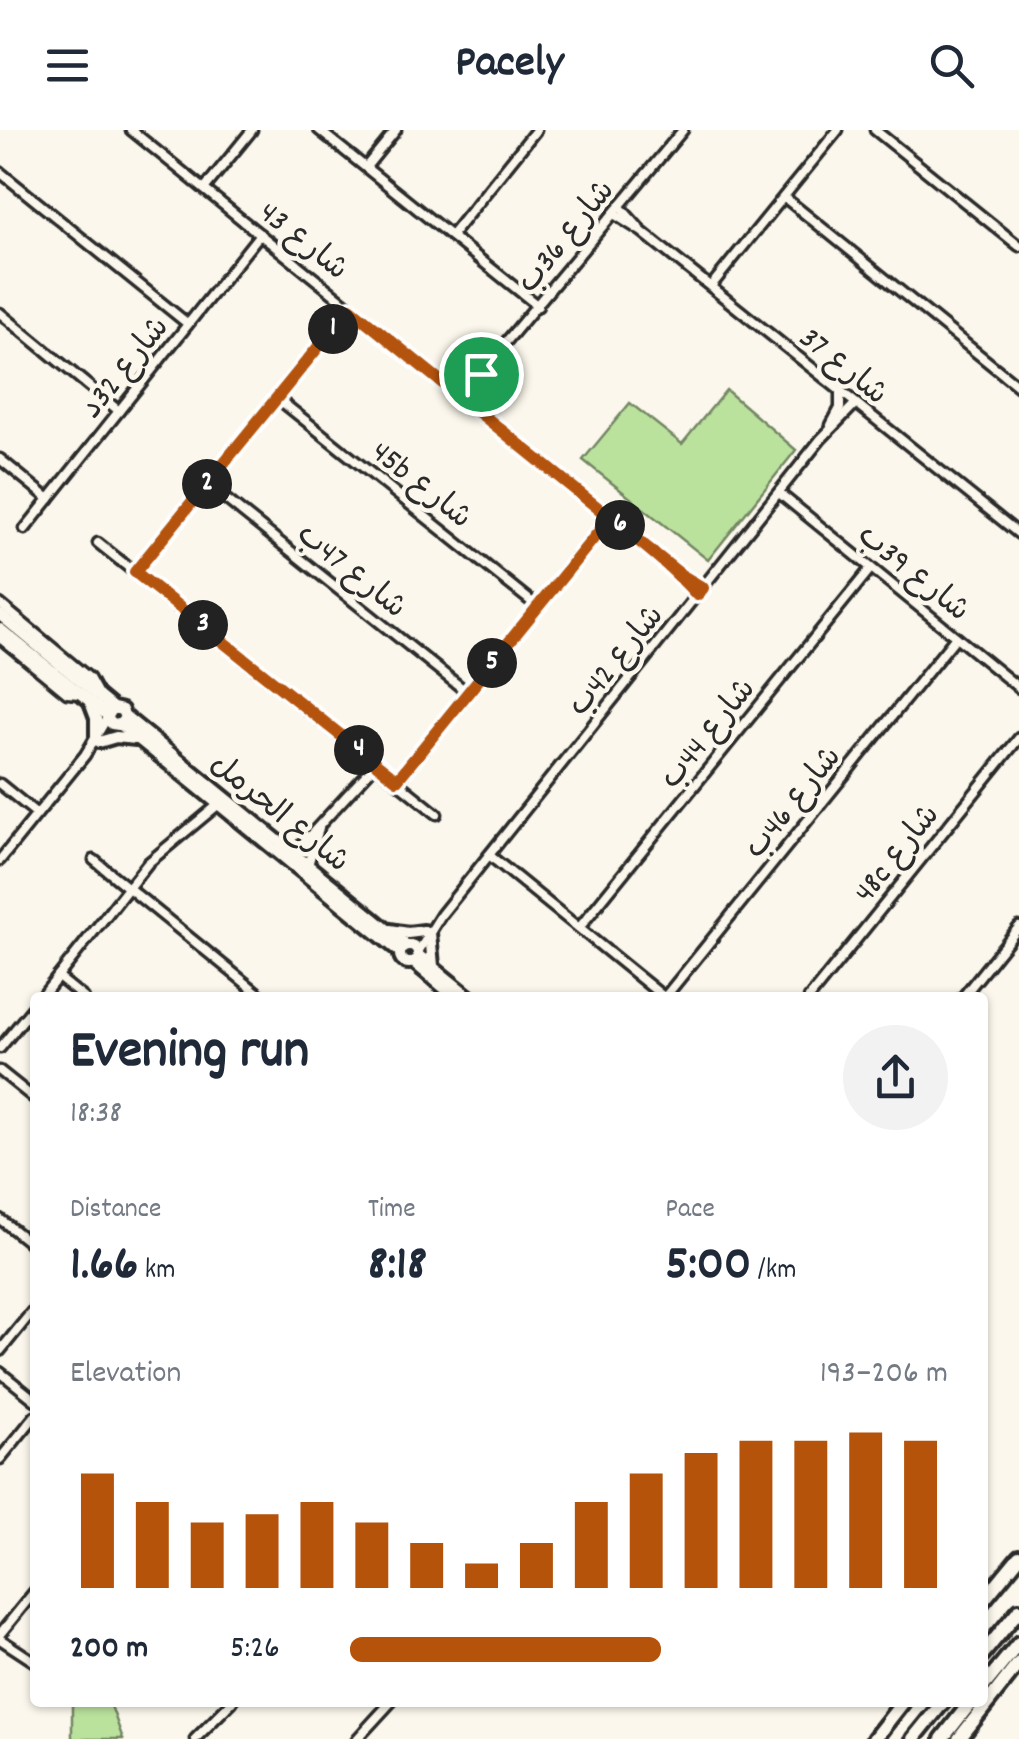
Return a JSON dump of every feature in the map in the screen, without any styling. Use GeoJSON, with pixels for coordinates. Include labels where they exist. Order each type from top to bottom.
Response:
{"type":"FeatureCollection","features":[{"type":"Feature","properties":{"kind":"highway"},"geometry":{"type":"LineString","coordinates":[[988,1595],[1019,1557]]}},
{"type":"Feature","properties":{"kind":"highway"},"geometry":{"type":"LineString","coordinates":[[988,1648],[1019,1610]]}},
{"type":"Feature","properties":{"kind":"highway"},"geometry":{"type":"LineString","coordinates":[[988,1681],[1019,1643]]}},
{"type":"Feature","properties":{"kind":"highway"},"geometry":{"type":"LineString","coordinates":[[988,1702],[1019,1662]]}},
{"type":"Feature","properties":{"kind":"highway"},"geometry":{"type":"LineString","coordinates":[[874,1738],[899,1707]]}},
{"type":"Feature","properties":{"kind":"highway"},"geometry":{"type":"LineString","coordinates":[[914,1739],[940,1707]]}},
{"type":"Feature","properties":{"kind":"highway"},"geometry":{"type":"LineString","coordinates":[[942,1739],[967,1707]]}},
{"type":"Feature","properties":{"kind":"highway"},"geometry":{"type":"LineString","coordinates":[[959,1739],[984,1707]]}},
{"type":"Feature","properties":{"kind":"street","name":"شارع 43"},"geometry":{"type":"LineString","coordinates":[[131,130],[700,592]]}},
{"type":"Feature","properties":{"kind":"street"},"geometry":{"type":"LineString","coordinates":[[320,130],[538,306]]}},
{"type":"Feature","properties":{"kind":"street"},"geometry":{"type":"LineString","coordinates":[[366,167],[396,130]]}},
{"type":"Feature","properties":{"kind":"street"},"geometry":{"type":"LineString","coordinates":[[450,236],[536,130]]}},
{"type":"Feature","properties":{"kind":"street","name":"شارع 36ب"},"geometry":{"type":"LineString","coordinates":[[462,398],[683,130]]}},
{"type":"Feature","properties":{"kind":"street"},"geometry":{"type":"LineString","coordinates":[[711,286],[838,130]]}},
{"type":"Feature","properties":{"kind":"street"},"geometry":{"type":"LineString","coordinates":[[875,130],[1019,246]]}},
{"type":"Feature","properties":{"kind":"street"},"geometry":{"type":"LineString","coordinates":[[204,189],[250,131]]}},
{"type":"Feature","properties":{"kind":"street"},"geometry":{"type":"LineString","coordinates":[[0,172],[188,324]]}},
{"type":"Feature","properties":{"kind":"street"},"geometry":{"type":"LineString","coordinates":[[784,197],[1019,387]]}},
{"type":"Feature","properties":{"kind":"street","name":"شارع 37"},"geometry":{"type":"LineString","coordinates":[[617,210],[1019,534]]}},
{"type":"Feature","properties":{"kind":"street","name":"شارع 32د"},"geometry":{"type":"LineString","coordinates":[[25,529],[260,234]]}},
{"type":"Feature","properties":{"kind":"street"},"geometry":{"type":"LineString","coordinates":[[135,572],[350,308]]}},
{"type":"Feature","properties":{"kind":"street"},"geometry":{"type":"LineString","coordinates":[[0,313],[120,411]]}},
{"type":"Feature","properties":{"kind":"street","name":"شارع 42ب"},"geometry":{"type":"LineString","coordinates":[[826,434],[838,412],[840,392]]}},
{"type":"Feature","properties":{"kind":"street","name":"45b شارع"},"geometry":{"type":"LineString","coordinates":[[277,398],[538,607]]}},
{"type":"Feature","properties":{"kind":"street","name":"شارع 42ب"},"geometry":{"type":"LineString","coordinates":[[411,952],[826,434],[855,404]]}},
{"type":"Feature","properties":{"kind":"street"},"geometry":{"type":"LineString","coordinates":[[0,459],[49,499]]}},
{"type":"Feature","properties":{"kind":"street","name":"شارع 47ب"},"geometry":{"type":"LineString","coordinates":[[207,484],[468,693]]}},
{"type":"Feature","properties":{"kind":"street","name":"شارع 39ب"},"geometry":{"type":"LineString","coordinates":[[779,493],[1019,688]]}},
{"type":"Feature","properties":{"kind":"street"},"geometry":{"type":"LineString","coordinates":[[397,780],[610,518]]}},
{"type":"Feature","properties":{"kind":"street"},"geometry":{"type":"LineString","coordinates":[[98,543],[437,814]]}},
{"type":"Feature","properties":{"kind":"street","name":"شارع 44ب"},"geometry":{"type":"LineString","coordinates":[[580,928],[871,568]]}},
{"type":"Feature","properties":{"kind":"street"},"geometry":{"type":"LineString","coordinates":[[0,604],[90,678],[98,740]]}},
{"type":"Feature","properties":{"kind":"street"},"geometry":{"type":"LineString","coordinates":[[0,615],[109,714]]}},
{"type":"Feature","properties":{"kind":"street"},"geometry":{"type":"LineString","coordinates":[[0,629],[90,697]]}},
{"type":"Feature","properties":{"kind":"street","name":"شارع 46ب"},"geometry":{"type":"LineString","coordinates":[[669,992],[956,637]]}},
{"type":"Feature","properties":{"kind":"street"},"geometry":{"type":"LineString","coordinates":[[0,638],[67,692],[90,697]]}},
{"type":"Feature","properties":{"kind":"street"},"geometry":{"type":"LineString","coordinates":[[0,860],[98,740],[121,722],[120,708],[109,714],[98,740]]}},
{"type":"Feature","properties":{"kind":"street","name":"شارع الحرمل"},"geometry":{"type":"LineString","coordinates":[[121,722],[219,804],[464,992]]}},
{"type":"Feature","properties":{"kind":"street","name":"شارع الحرمل"},"geometry":{"type":"LineString","coordinates":[[121,722],[308,865],[386,929],[450,992]]}},
{"type":"Feature","properties":{"kind":"street","name":"48c شارع"},"geometry":{"type":"LineString","coordinates":[[814,992],[1019,738]]}},
{"type":"Feature","properties":{"kind":"street"},"geometry":{"type":"LineString","coordinates":[[98,740],[140,740]]}},
{"type":"Feature","properties":{"kind":"street"},"geometry":{"type":"LineString","coordinates":[[293,854],[376,764]]}},
{"type":"Feature","properties":{"kind":"street"},"geometry":{"type":"LineString","coordinates":[[0,784],[37,814]]}},
{"type":"Feature","properties":{"kind":"street"},"geometry":{"type":"LineString","coordinates":[[46,992],[148,864],[219,804]]}},
{"type":"Feature","properties":{"kind":"street"},"geometry":{"type":"LineString","coordinates":[[308,865],[320,824]]}},
{"type":"Feature","properties":{"kind":"street"},"geometry":{"type":"LineString","coordinates":[[489,855],[659,992]]}},
{"type":"Feature","properties":{"kind":"street"},"geometry":{"type":"LineString","coordinates":[[94,860],[257,992]]}},
{"type":"Feature","properties":{"kind":"street"},"geometry":{"type":"LineString","coordinates":[[967,992],[1019,927]]}},
{"type":"Feature","properties":{"kind":"street"},"geometry":{"type":"LineString","coordinates":[[386,929],[427,932],[433,967]]}},
{"type":"Feature","properties":{"kind":"street"},"geometry":{"type":"LineString","coordinates":[[58,976],[77,992]]}},
{"type":"Feature","properties":{"kind":"street"},"geometry":{"type":"LineString","coordinates":[[0,1048],[30,1011]]}},
{"type":"Feature","properties":{"kind":"street"},"geometry":{"type":"LineString","coordinates":[[0,1070],[30,1095]]}},
{"type":"Feature","properties":{"kind":"street"},"geometry":{"type":"LineString","coordinates":[[0,1219],[30,1244]]}},
{"type":"Feature","properties":{"kind":"street"},"geometry":{"type":"LineString","coordinates":[[0,1351],[30,1314]]}},
{"type":"Feature","properties":{"kind":"street"},"geometry":{"type":"LineString","coordinates":[[0,1372],[30,1396]]}},
{"type":"Feature","properties":{"kind":"street"},"geometry":{"type":"LineString","coordinates":[[0,1460],[30,1422]]}},
{"type":"Feature","properties":{"kind":"street"},"geometry":{"type":"LineString","coordinates":[[30,1597],[0,1636],[30,1658]]}},
{"type":"Feature","properties":{"kind":"street"},"geometry":{"type":"LineString","coordinates":[[195,1739],[227,1707]]}},
{"type":"Feature","properties":{"kind":"street"},"geometry":{"type":"LineString","coordinates":[[356,1739],[385,1707]]}},
{"type":"Feature","properties":{"kind":"green space"},"geometry":{"type":"Polygon","coordinates":[[[726,390],[796,450],[708,560],[583,460],[630,403],[682,444],[726,390]]]}},
{"type":"Feature","properties":{"kind":"green space"},"geometry":{"type":"Polygon","coordinates":[[[72,1707],[111,1707],[123,1739],[72,1739],[72,1707]]]}},
{"type":"Feature","properties":{"kind":"route"},"geometry":{"type":"LineString","coordinates":[[481,374],[460,397],[350,308],[135,572],[397,780],[610,518],[703,588],[697,595],[681,575],[652,552],[610,518],[464,400],[484,372],[481,374]]}}]}
